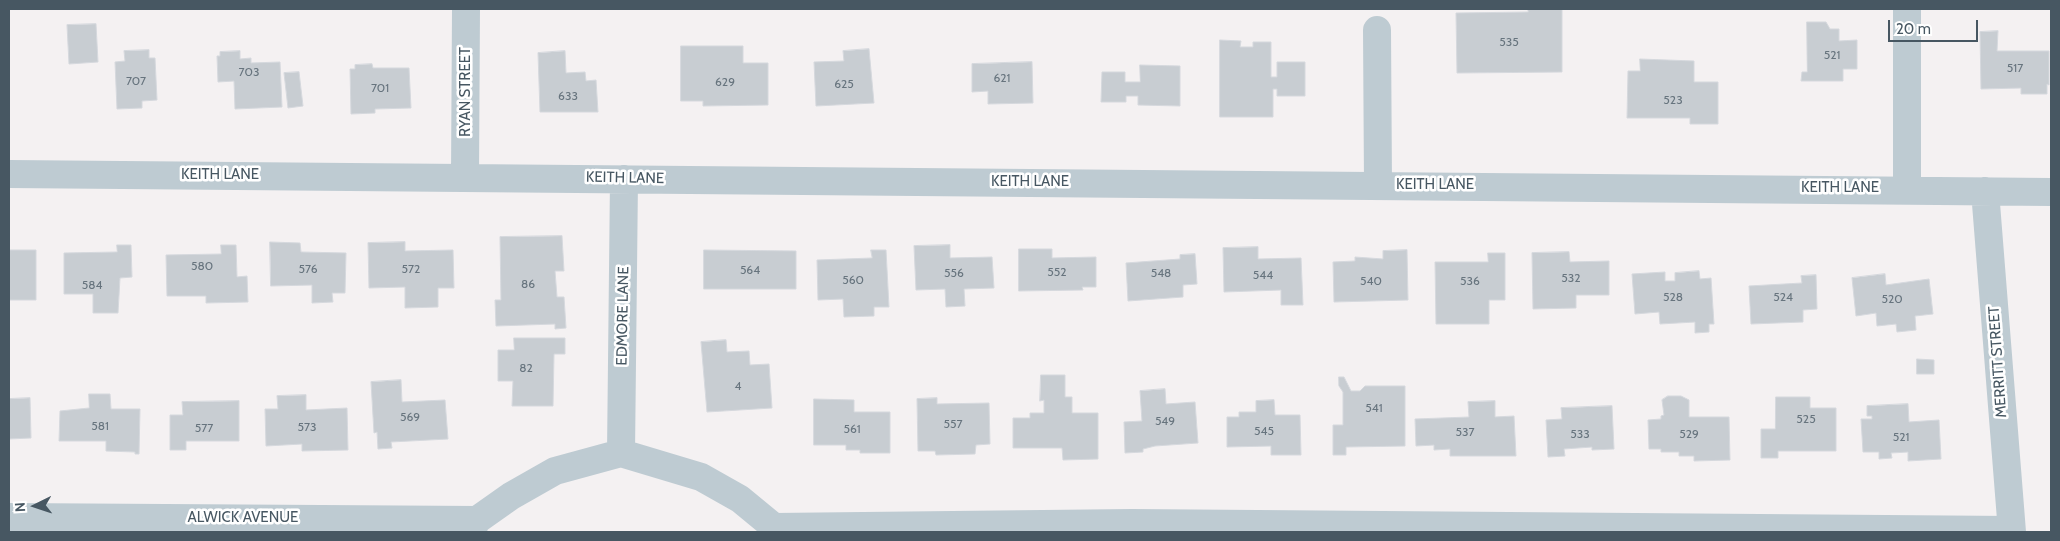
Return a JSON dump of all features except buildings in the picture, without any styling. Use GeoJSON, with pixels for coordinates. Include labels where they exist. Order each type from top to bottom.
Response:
{"type":"FeatureCollection","features":[{"type":"Feature","properties":{"kind":"street","name":"RYAN STREET"},"geometry":{"type":"LineString","coordinates":[[466,9],[466,176]]}},
{"type":"Feature","properties":{"kind":"street"},"geometry":{"type":"LineString","coordinates":[[1907,9],[1907,189]]}},
{"type":"Feature","properties":{"kind":"street"},"geometry":{"type":"LineString","coordinates":[[1377,30],[1378,185]]}},
{"type":"Feature","properties":{"kind":"street","name":"KEITH LANE"},"geometry":{"type":"LineString","coordinates":[[9,174],[466,176],[624,179],[1907,189],[2051,192]]}},
{"type":"Feature","properties":{"kind":"street","name":"EDMORE LANE"},"geometry":{"type":"LineString","coordinates":[[621,453],[624,179]]}},
{"type":"Feature","properties":{"kind":"street","name":"MERRITT STREET"},"geometry":{"type":"LineString","coordinates":[[1985,191],[2012,531]]}},
{"type":"Feature","properties":{"kind":"street"},"geometry":{"type":"LineString","coordinates":[[474,526],[511,496],[555,471],[621,453],[701,477],[740,499],[776,529],[1142,523],[2012,531]]}},
{"type":"Feature","properties":{"kind":"street","name":"ALWICK AVENUE"},"geometry":{"type":"LineString","coordinates":[[9,517],[474,526]]}}]}
